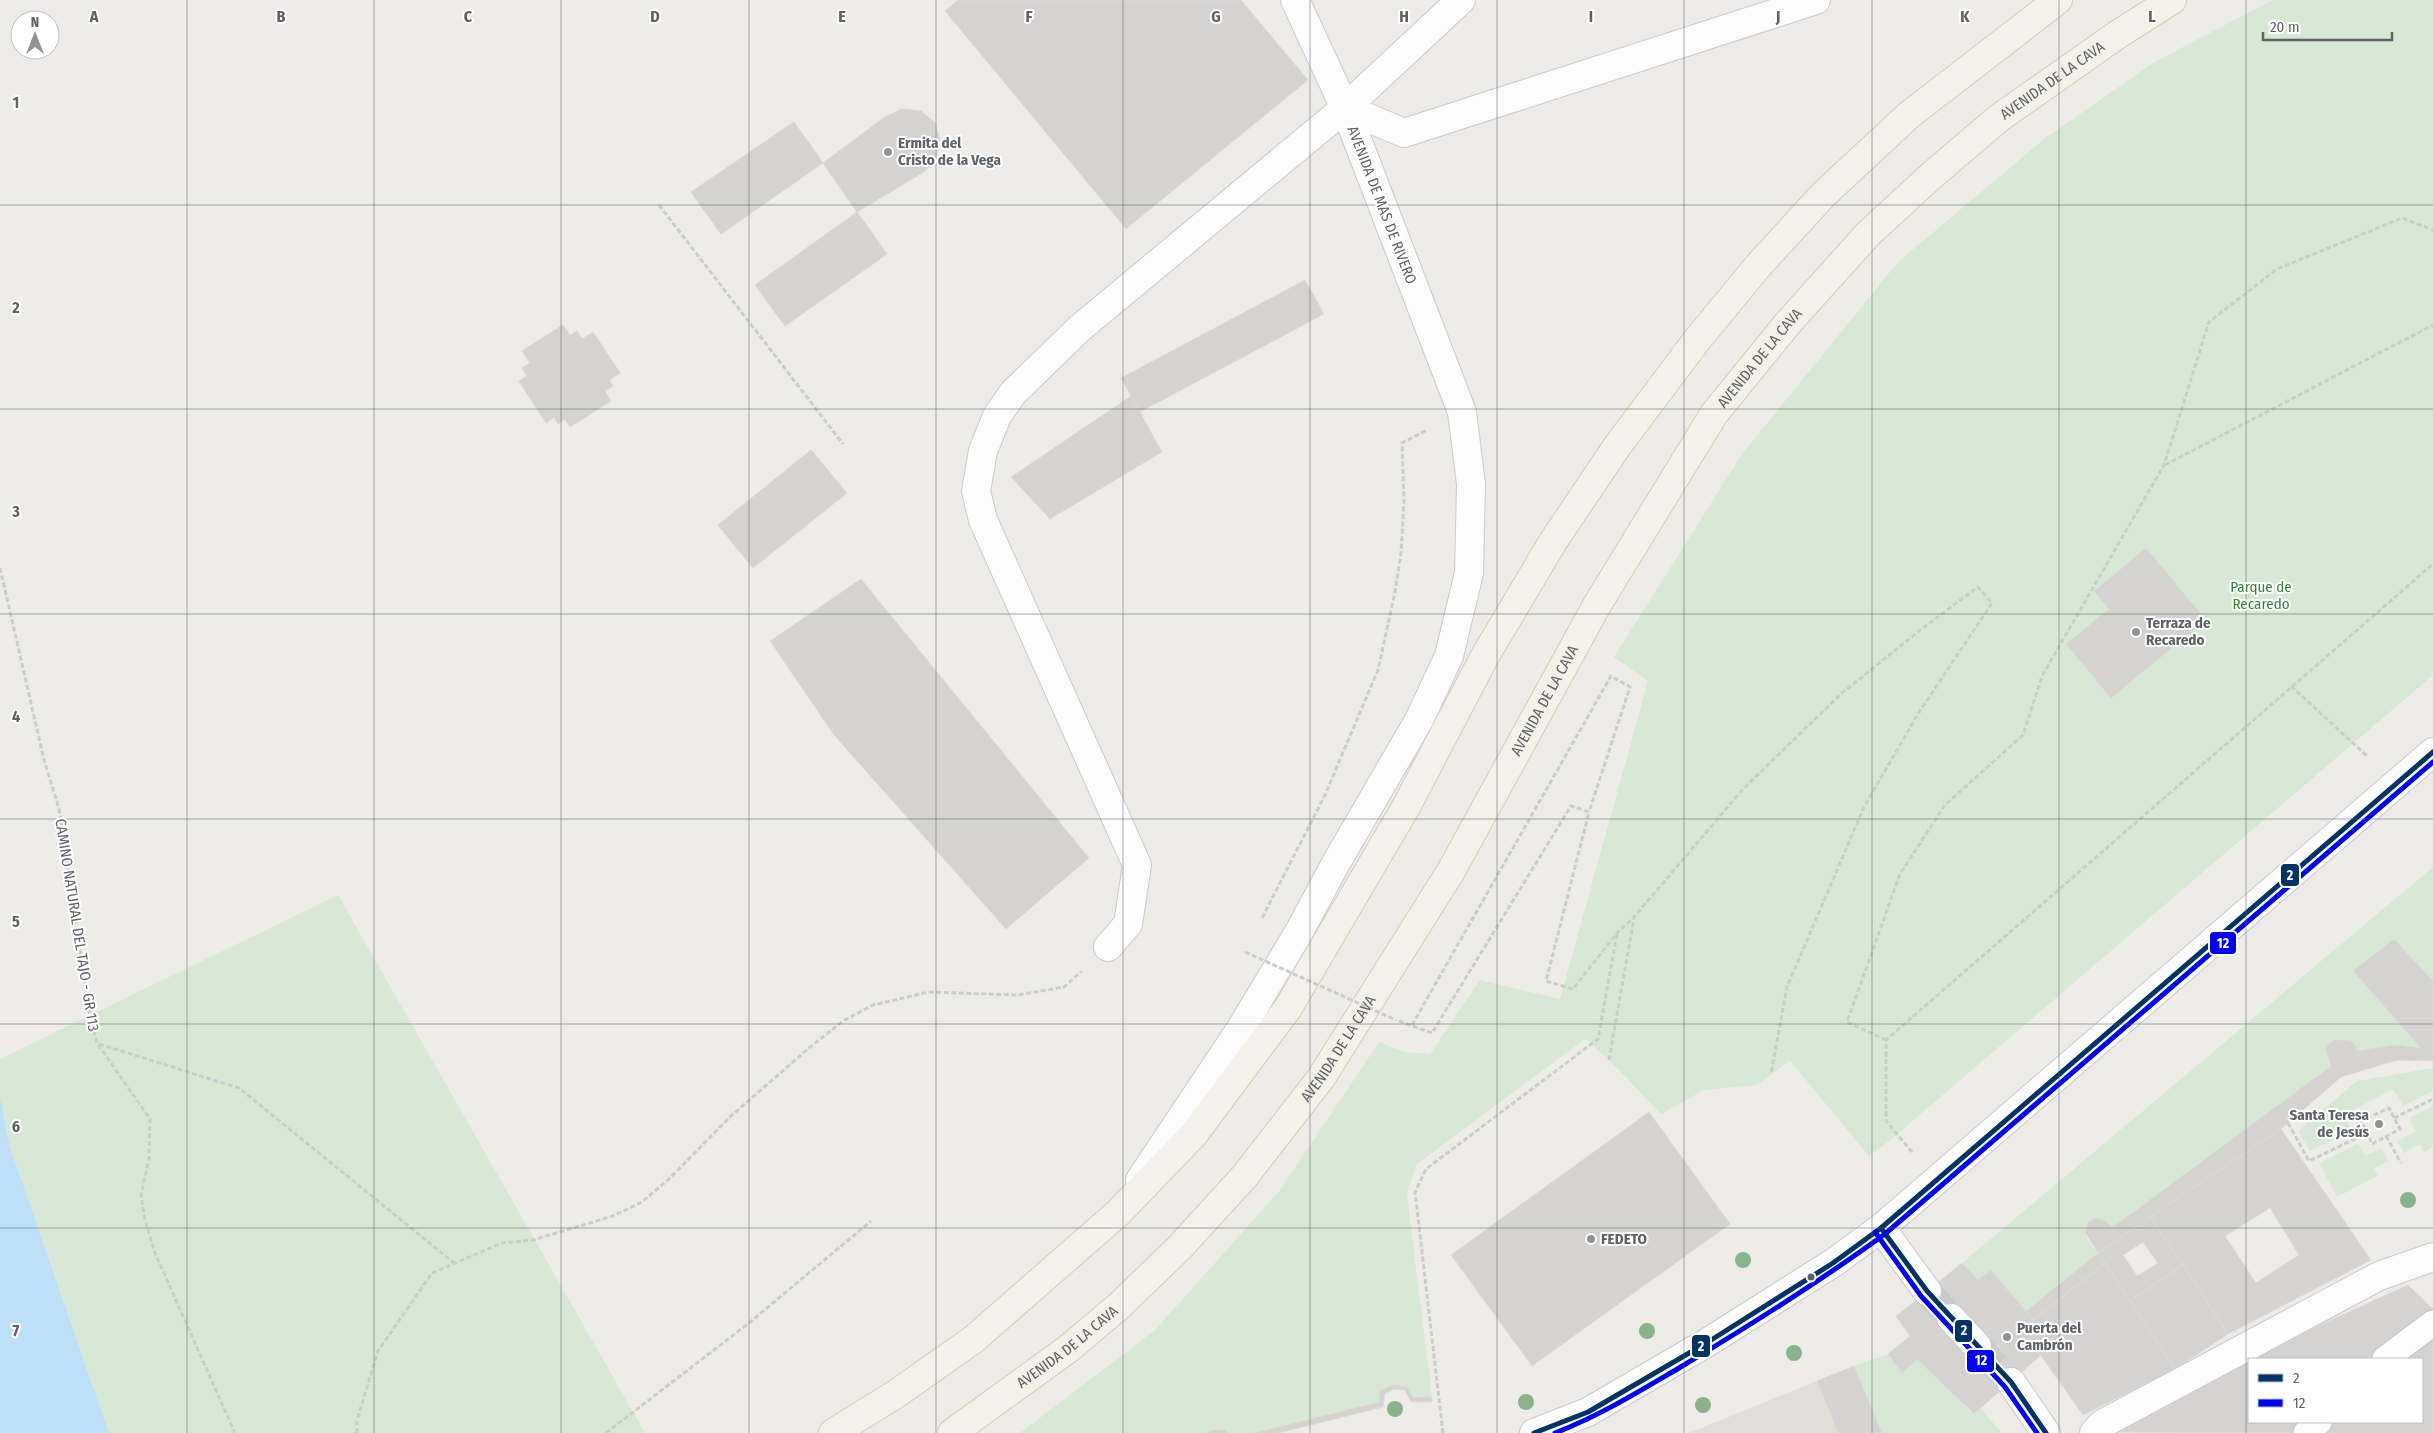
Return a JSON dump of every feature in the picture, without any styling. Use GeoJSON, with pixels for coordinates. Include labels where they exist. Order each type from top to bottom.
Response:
{"type":"FeatureCollection","features":[{"type":"Feature","properties":{"kind":"main road"},"geometry":{"type":"LineString","coordinates":[[833,1433],[896,1394],[974,1339],[1118,1213],[1194,1134],[1288,1008],[1406,807],[1485,656],[1554,540],[1618,445],[1697,340],[1758,266],[1830,188],[1909,115],[2058,0]]}},
{"type":"Feature","properties":{"kind":"main road","name":"AVENIDA DE LA CAVA"},"geometry":{"type":"LineString","coordinates":[[952,1433],[1068,1349],[1119,1306],[1180,1248],[1244,1177],[1321,1078],[1451,871],[1598,605],[1709,422],[1788,322],[1868,234],[1931,176],[1999,118],[2172,0]]}},
{"type":"Feature","properties":{"kind":"street","name":"AVENIDA DE MAS DE RIVERO"},"geometry":{"type":"LineString","coordinates":[[1294,0],[1345,108],[1462,412]]}},
{"type":"Feature","properties":{"kind":"street"},"geometry":{"type":"LineString","coordinates":[[1108,947],[1128,924],[1137,865],[983,520],[976,491],[984,451],[997,416],[1013,394],[1066,341],[1345,108],[1461,0]]}},
{"type":"Feature","properties":{"kind":"street"},"geometry":{"type":"LineString","coordinates":[[1345,108],[1404,133],[1816,0]]}},
{"type":"Feature","properties":{"kind":"street"},"geometry":{"type":"LineString","coordinates":[[1118,1213],[1240,1030],[1299,932],[1419,720],[1450,656],[1469,573],[1471,484],[1462,412]]}},
{"type":"Feature","properties":{"kind":"street"},"geometry":{"type":"LineString","coordinates":[[1534,1433],[1588,1412],[1708,1342],[1833,1263],[1881,1228],[2433,752]]}},
{"type":"Feature","properties":{"kind":"street"},"geometry":{"type":"LineString","coordinates":[[1881,1228],[1927,1291]]}},
{"type":"Feature","properties":{"kind":"street"},"geometry":{"type":"LineString","coordinates":[[2094,1433],[2102,1424],[2370,1281],[2433,1257]]}},
{"type":"Feature","properties":{"kind":"street"},"geometry":{"type":"LineString","coordinates":[[1951,1318],[1977,1346]]}},
{"type":"Feature","properties":{"kind":"street"},"geometry":{"type":"LineString","coordinates":[[2010,1382],[2046,1433]]}},
{"type":"Feature","properties":{"kind":"lane"},"geometry":{"type":"LineString","coordinates":[[2386,1358],[2433,1323]]}},
{"type":"Feature","properties":{"kind":"lane"},"geometry":{"type":"LineString","coordinates":[[2306,1433],[2318,1423]]}},
{"type":"Feature","properties":{"kind":"path"},"geometry":{"type":"LineString","coordinates":[[659,205],[843,444]]}},
{"type":"Feature","properties":{"kind":"path"},"geometry":{"type":"LineString","coordinates":[[1886,1040],[1847,1022],[1900,874],[1945,806],[2023,735],[2042,676],[2164,465],[2209,322],[2277,270],[2304,258],[2402,218],[2433,230]]}},
{"type":"Feature","properties":{"kind":"path"},"geometry":{"type":"LineString","coordinates":[[2164,465],[2433,325]]}},
{"type":"Feature","properties":{"kind":"path"},"geometry":{"type":"LineString","coordinates":[[1258,925],[1325,795],[1378,670],[1402,553],[1404,502],[1402,443],[1462,412]]}},
{"type":"Feature","properties":{"kind":"path"},"geometry":{"type":"LineString","coordinates":[[1912,1153],[1886,1121],[1886,1040],[2433,564]]}},
{"type":"Feature","properties":{"kind":"path","name":"CAMINO NATURAL DEL TAJO - GR 113"},"geometry":{"type":"LineString","coordinates":[[0,568],[44,760],[58,809],[90,1017],[97,1043],[150,1119],[149,1159],[141,1195],[145,1220],[155,1252],[235,1433]]}},
{"type":"Feature","properties":{"kind":"path"},"geometry":{"type":"LineString","coordinates":[[1412,1025],[1611,676],[1630,686],[1589,812],[1546,981],[1573,989],[1617,933],[1634,917],[1743,789],[1841,694],[1919,631],[1978,587],[1992,603],[1918,714],[1864,807],[1787,988],[1771,1074]]}},
{"type":"Feature","properties":{"kind":"path"},"geometry":{"type":"LineString","coordinates":[[2291,686],[2367,756]]}},
{"type":"Feature","properties":{"kind":"path"},"geometry":{"type":"LineString","coordinates":[[1249,943],[1245,952],[1396,1020],[1432,1033],[1571,806],[1589,812]]}},
{"type":"Feature","properties":{"kind":"path"},"geometry":{"type":"LineString","coordinates":[[1608,1060],[1634,917]]}},
{"type":"Feature","properties":{"kind":"path"},"geometry":{"type":"LineString","coordinates":[[1443,1433],[1415,1192],[1426,1169],[1598,1039],[1617,933]]}},
{"type":"Feature","properties":{"kind":"path"},"geometry":{"type":"LineString","coordinates":[[358,1433],[357,1420],[378,1351],[432,1273],[502,1242],[533,1240],[614,1216],[642,1202],[669,1180],[730,1116],[809,1048],[843,1021],[873,1005],[929,992],[1018,995],[1064,988],[1108,947]]}},
{"type":"Feature","properties":{"kind":"path"},"geometry":{"type":"LineString","coordinates":[[97,1043],[238,1088],[454,1263]]}},
{"type":"Feature","properties":{"kind":"path"},"geometry":{"type":"LineString","coordinates":[[2394,1118],[2433,1099]]}},
{"type":"Feature","properties":{"kind":"path"},"geometry":{"type":"LineString","coordinates":[[2389,1108],[2400,1129],[2372,1144],[2367,1133],[2361,1121],[2389,1108]]}},
{"type":"Feature","properties":{"kind":"path"},"geometry":{"type":"LineString","coordinates":[[2288,1123],[2309,1161],[2367,1133]]}},
{"type":"Feature","properties":{"kind":"path"},"geometry":{"type":"LineString","coordinates":[[2386,1136],[2401,1163]]}},
{"type":"Feature","properties":{"kind":"path"},"geometry":{"type":"LineString","coordinates":[[606,1433],[749,1323],[871,1221]]}},
{"type":"Feature","properties":{"kind":"shaded area"},"geometry":{"type":"Polygon","coordinates":[[[1854,1366],[1882,1433],[1689,1433],[1817,1381],[1854,1366]]]}},
{"type":"Feature","properties":{"kind":"green space","name":"Parque de Recaredo"},"geometry":{"type":"Polygon","coordinates":[[[2273,0],[2433,0],[2433,675],[1889,1141],[1869,1156],[1790,1061],[1757,1085],[1704,1090],[1661,1114],[1609,1060],[1585,1039],[1416,1165],[1407,1194],[1432,1397],[1413,1397],[1407,1387],[1393,1385],[1381,1391],[1379,1402],[1254,1433],[1229,1433],[1225,1430],[1207,1433],[1020,1433],[1155,1330],[1280,1190],[1379,1042],[1405,1052],[1430,1054],[1480,980],[1560,999],[1648,681],[1614,657],[1742,454],[1898,262],[2044,139],[2156,61],[2273,0]]]}},
{"type":"Feature","properties":{"kind":"green space"},"geometry":{"type":"Polygon","coordinates":[[[2433,867],[2433,981],[2421,1048],[2395,1045],[2357,1051],[2355,1045],[2350,1040],[2343,1039],[2333,1042],[2327,1049],[2328,1060],[2331,1066],[2113,1227],[2105,1221],[2095,1219],[2087,1222],[2085,1227],[2086,1236],[2098,1253],[2026,1311],[1991,1270],[1978,1280],[1962,1263],[2433,867]]]}},
{"type":"Feature","properties":{"kind":"green space"},"geometry":{"type":"Polygon","coordinates":[[[338,895],[645,1433],[109,1433],[10,1147],[0,1097],[0,1059],[338,895]]]}},
{"type":"Feature","properties":{"kind":"green space"},"geometry":{"type":"Polygon","coordinates":[[[2433,1068],[2433,1091],[2403,1106],[2393,1089],[2344,1115],[2352,1131],[2310,1151],[2298,1131],[2357,1081],[2433,1068]]]}},
{"type":"Feature","properties":{"kind":"green space"},"geometry":{"type":"Polygon","coordinates":[[[2433,1106],[2433,1147],[2424,1152],[2420,1144],[2404,1153],[2398,1141],[2416,1131],[2409,1118],[2433,1106]]]}},
{"type":"Feature","properties":{"kind":"green space"},"geometry":{"type":"Polygon","coordinates":[[[2358,1144],[2365,1156],[2382,1148],[2388,1161],[2374,1168],[2378,1176],[2337,1197],[2319,1163],[2358,1144]]]}},
{"type":"Feature","properties":{"kind":"green space"},"geometry":{"type":"Polygon","coordinates":[[[1888,1354],[1902,1373],[1917,1359],[1973,1414],[1980,1408],[2002,1433],[1882,1433],[1854,1366],[1888,1354]]]}},
{"type":"Feature","properties":{"kind":"water"},"geometry":{"type":"Polygon","coordinates":[[[0,1097],[10,1147],[109,1433],[0,1433],[0,1097]]]}},
{"type":"Feature","properties":{"kind":"building"},"geometry":{"type":"Polygon","coordinates":[[[958,0],[1241,0],[1308,80],[1126,229],[945,11],[958,0]]]}},
{"type":"Feature","properties":{"kind":"building","name":"Ermita del Cristo de la Vega"},"geometry":{"type":"Polygon","coordinates":[[[902,109],[921,111],[935,123],[940,141],[935,162],[922,173],[857,212],[823,163],[885,117],[902,109]]]}},
{"type":"Feature","properties":{"kind":"building","name":"Ermita del Cristo de la Vega"},"geometry":{"type":"Polygon","coordinates":[[[902,109],[921,111],[935,123],[940,141],[935,162],[922,173],[857,212],[823,163],[885,117],[902,109]]]}},
{"type":"Feature","properties":{"kind":"building"},"geometry":{"type":"Polygon","coordinates":[[[794,122],[823,163],[721,234],[691,192],[794,122]]]}},
{"type":"Feature","properties":{"kind":"building"},"geometry":{"type":"Polygon","coordinates":[[[794,122],[823,163],[721,234],[691,192],[794,122]]]}},
{"type":"Feature","properties":{"kind":"building"},"geometry":{"type":"Polygon","coordinates":[[[857,212],[887,254],[785,326],[755,285],[857,212]]]}},
{"type":"Feature","properties":{"kind":"building"},"geometry":{"type":"Polygon","coordinates":[[[857,212],[887,254],[785,326],[755,285],[857,212]]]}},
{"type":"Feature","properties":{"kind":"building"},"geometry":{"type":"Polygon","coordinates":[[[1305,280],[1324,314],[1140,412],[1121,378],[1305,280]]]}},
{"type":"Feature","properties":{"kind":"building"},"geometry":{"type":"Polygon","coordinates":[[[563,325],[570,335],[577,331],[582,339],[593,332],[620,373],[609,380],[613,386],[605,391],[611,401],[570,427],[565,419],[558,424],[554,417],[546,423],[519,381],[527,376],[522,368],[530,363],[522,351],[563,325]]]}},
{"type":"Feature","properties":{"kind":"building"},"geometry":{"type":"Polygon","coordinates":[[[563,325],[570,335],[577,331],[582,339],[593,332],[620,373],[609,380],[613,386],[605,391],[611,401],[570,427],[565,419],[558,424],[554,417],[546,423],[519,381],[527,376],[522,368],[530,363],[522,351],[563,325]]]}},
{"type":"Feature","properties":{"kind":"building"},"geometry":{"type":"Polygon","coordinates":[[[1131,396],[1162,452],[1050,519],[1011,477],[1131,396]]]}},
{"type":"Feature","properties":{"kind":"building"},"geometry":{"type":"Polygon","coordinates":[[[811,450],[847,493],[753,568],[718,525],[811,450]]]}},
{"type":"Feature","properties":{"kind":"building"},"geometry":{"type":"Polygon","coordinates":[[[811,450],[847,493],[753,568],[718,525],[811,450]]]}},
{"type":"Feature","properties":{"kind":"building","name":"Terraza de Recaredo"},"geometry":{"type":"Polygon","coordinates":[[[2146,548],[2206,620],[2111,698],[2066,644],[2109,609],[2094,591],[2146,548]]]}},
{"type":"Feature","properties":{"kind":"building"},"geometry":{"type":"Polygon","coordinates":[[[861,579],[1089,858],[1006,929],[834,735],[770,641],[861,579]]]}},
{"type":"Feature","properties":{"kind":"building"},"geometry":{"type":"Polygon","coordinates":[[[2394,939],[2433,981],[2433,1061],[2397,1060],[2341,1077],[2281,1129],[2098,1253],[2085,1232],[2089,1221],[2096,1218],[2102,1219],[2113,1227],[2331,1066],[2326,1051],[2327,1045],[2334,1040],[2350,1040],[2355,1045],[2357,1051],[2395,1045],[2421,1048],[2353,971],[2394,939]]]}},
{"type":"Feature","properties":{"kind":"building","name":"FEDETO"},"geometry":{"type":"Polygon","coordinates":[[[1649,1112],[1730,1224],[1532,1366],[1451,1255],[1649,1112]]]}},
{"type":"Feature","properties":{"kind":"building"},"geometry":{"type":"Polygon","coordinates":[[[2281,1129],[2371,1260],[2228,1334],[2150,1217],[2281,1129]],[[2270,1208],[2225,1236],[2256,1283],[2299,1255],[2270,1208]]]}},
{"type":"Feature","properties":{"kind":"building"},"geometry":{"type":"Polygon","coordinates":[[[2150,1217],[2183,1265],[2130,1301],[2098,1253],[2150,1217]],[[2143,1242],[2123,1255],[2137,1276],[2158,1263],[2143,1242]]]}},
{"type":"Feature","properties":{"kind":"building"},"geometry":{"type":"Polygon","coordinates":[[[2098,1253],[2105,1263],[2033,1320],[2026,1311],[2098,1253]]]}},
{"type":"Feature","properties":{"kind":"building","name":"Puerta del Cambrón"},"geometry":{"type":"Polygon","coordinates":[[[1962,1263],[1978,1280],[1991,1270],[2033,1320],[2029,1339],[2040,1356],[1974,1414],[1917,1359],[1902,1373],[1888,1354],[1910,1336],[1896,1316],[1962,1263]],[[1941,1326],[1966,1355],[1977,1346],[1941,1326]]]}},
{"type":"Feature","properties":{"kind":"building"},"geometry":{"type":"Polygon","coordinates":[[[2105,1263],[2175,1369],[2083,1415],[2029,1339],[2033,1320],[2105,1263]]]}},
{"type":"Feature","properties":{"kind":"building"},"geometry":{"type":"Polygon","coordinates":[[[2183,1265],[2228,1334],[2175,1369],[2130,1301],[2183,1265]]]}},
{"type":"Feature","properties":{"kind":"building"},"geometry":{"type":"Polygon","coordinates":[[[2408,1285],[2433,1309],[2433,1312],[2386,1345],[2373,1358],[2248,1358],[2248,1423],[2308,1423],[2297,1433],[2118,1432],[2219,1371],[2408,1285]]]}},
{"type":"Feature","properties":{"kind":"building"},"geometry":{"type":"Polygon","coordinates":[[[2433,1336],[2433,1433],[2316,1433],[2330,1423],[2423,1423],[2423,1358],[2401,1358],[2433,1336]]]}},
{"type":"Feature","properties":{"kind":"building"},"geometry":{"type":"Polygon","coordinates":[[[1854,1366],[1882,1433],[1838,1433],[1817,1381],[1854,1366]]]}},
{"type":"Feature","properties":{"kind":"building"},"geometry":{"type":"Polygon","coordinates":[[[1393,1385],[1407,1387],[1413,1397],[1432,1397],[1432,1402],[1411,1402],[1405,1390],[1394,1389],[1385,1394],[1383,1407],[1278,1433],[1254,1433],[1379,1402],[1380,1391],[1393,1385]]]}},
{"type":"Feature","properties":{"kind":"building"},"geometry":{"type":"Polygon","coordinates":[[[1212,1430],[1225,1430],[1229,1433],[1207,1433],[1212,1430]]]}},
{"type":"Feature","properties":{"kind":"tunnel"},"geometry":{"type":"LineString","coordinates":[[1927,1291],[1951,1318]]}},
{"type":"Feature","properties":{"kind":"tunnel"},"geometry":{"type":"LineString","coordinates":[[1977,1346],[2011,1382]]}},
{"type":"Feature","properties":{"kind":"transit line","name":"2"},"geometry":{"type":"LineString","coordinates":[[1534,1433],[1588,1412],[1708,1342],[1833,1263],[1881,1228],[2433,752]]}},
{"type":"Feature","properties":{"kind":"transit line","name":"12"},"geometry":{"type":"LineString","coordinates":[[1555,1433],[1603,1411],[1679,1368],[1784,1303],[1885,1234],[2433,762]]}},
{"type":"Feature","properties":{"kind":"transit line","name":"2"},"geometry":{"type":"LineString","coordinates":[[1881,1228],[1927,1291],[2011,1382],[2046,1433]]}},
{"type":"Feature","properties":{"kind":"transit line","name":"12"},"geometry":{"type":"LineString","coordinates":[[1875,1232],[1921,1296],[2005,1387],[2037,1433]]}},
{"type":"Feature","properties":{"kind":"place","name":"Ermita del Cristo de la Vega"},"geometry":{"type":"Point","coordinates":[888,152]}},
{"type":"Feature","properties":{"kind":"place","name":"Terraza de Recaredo"},"geometry":{"type":"Point","coordinates":[2136,632]}},
{"type":"Feature","properties":{"kind":"place","name":"Santa Teresa de Jesús"},"geometry":{"type":"Point","coordinates":[2379,1124]}},
{"type":"Feature","properties":{"kind":"place","name":"FEDETO"},"geometry":{"type":"Point","coordinates":[1591,1239]}},
{"type":"Feature","properties":{"kind":"place","name":"Puerta del Cambrón"},"geometry":{"type":"Point","coordinates":[2007,1337]}}]}
